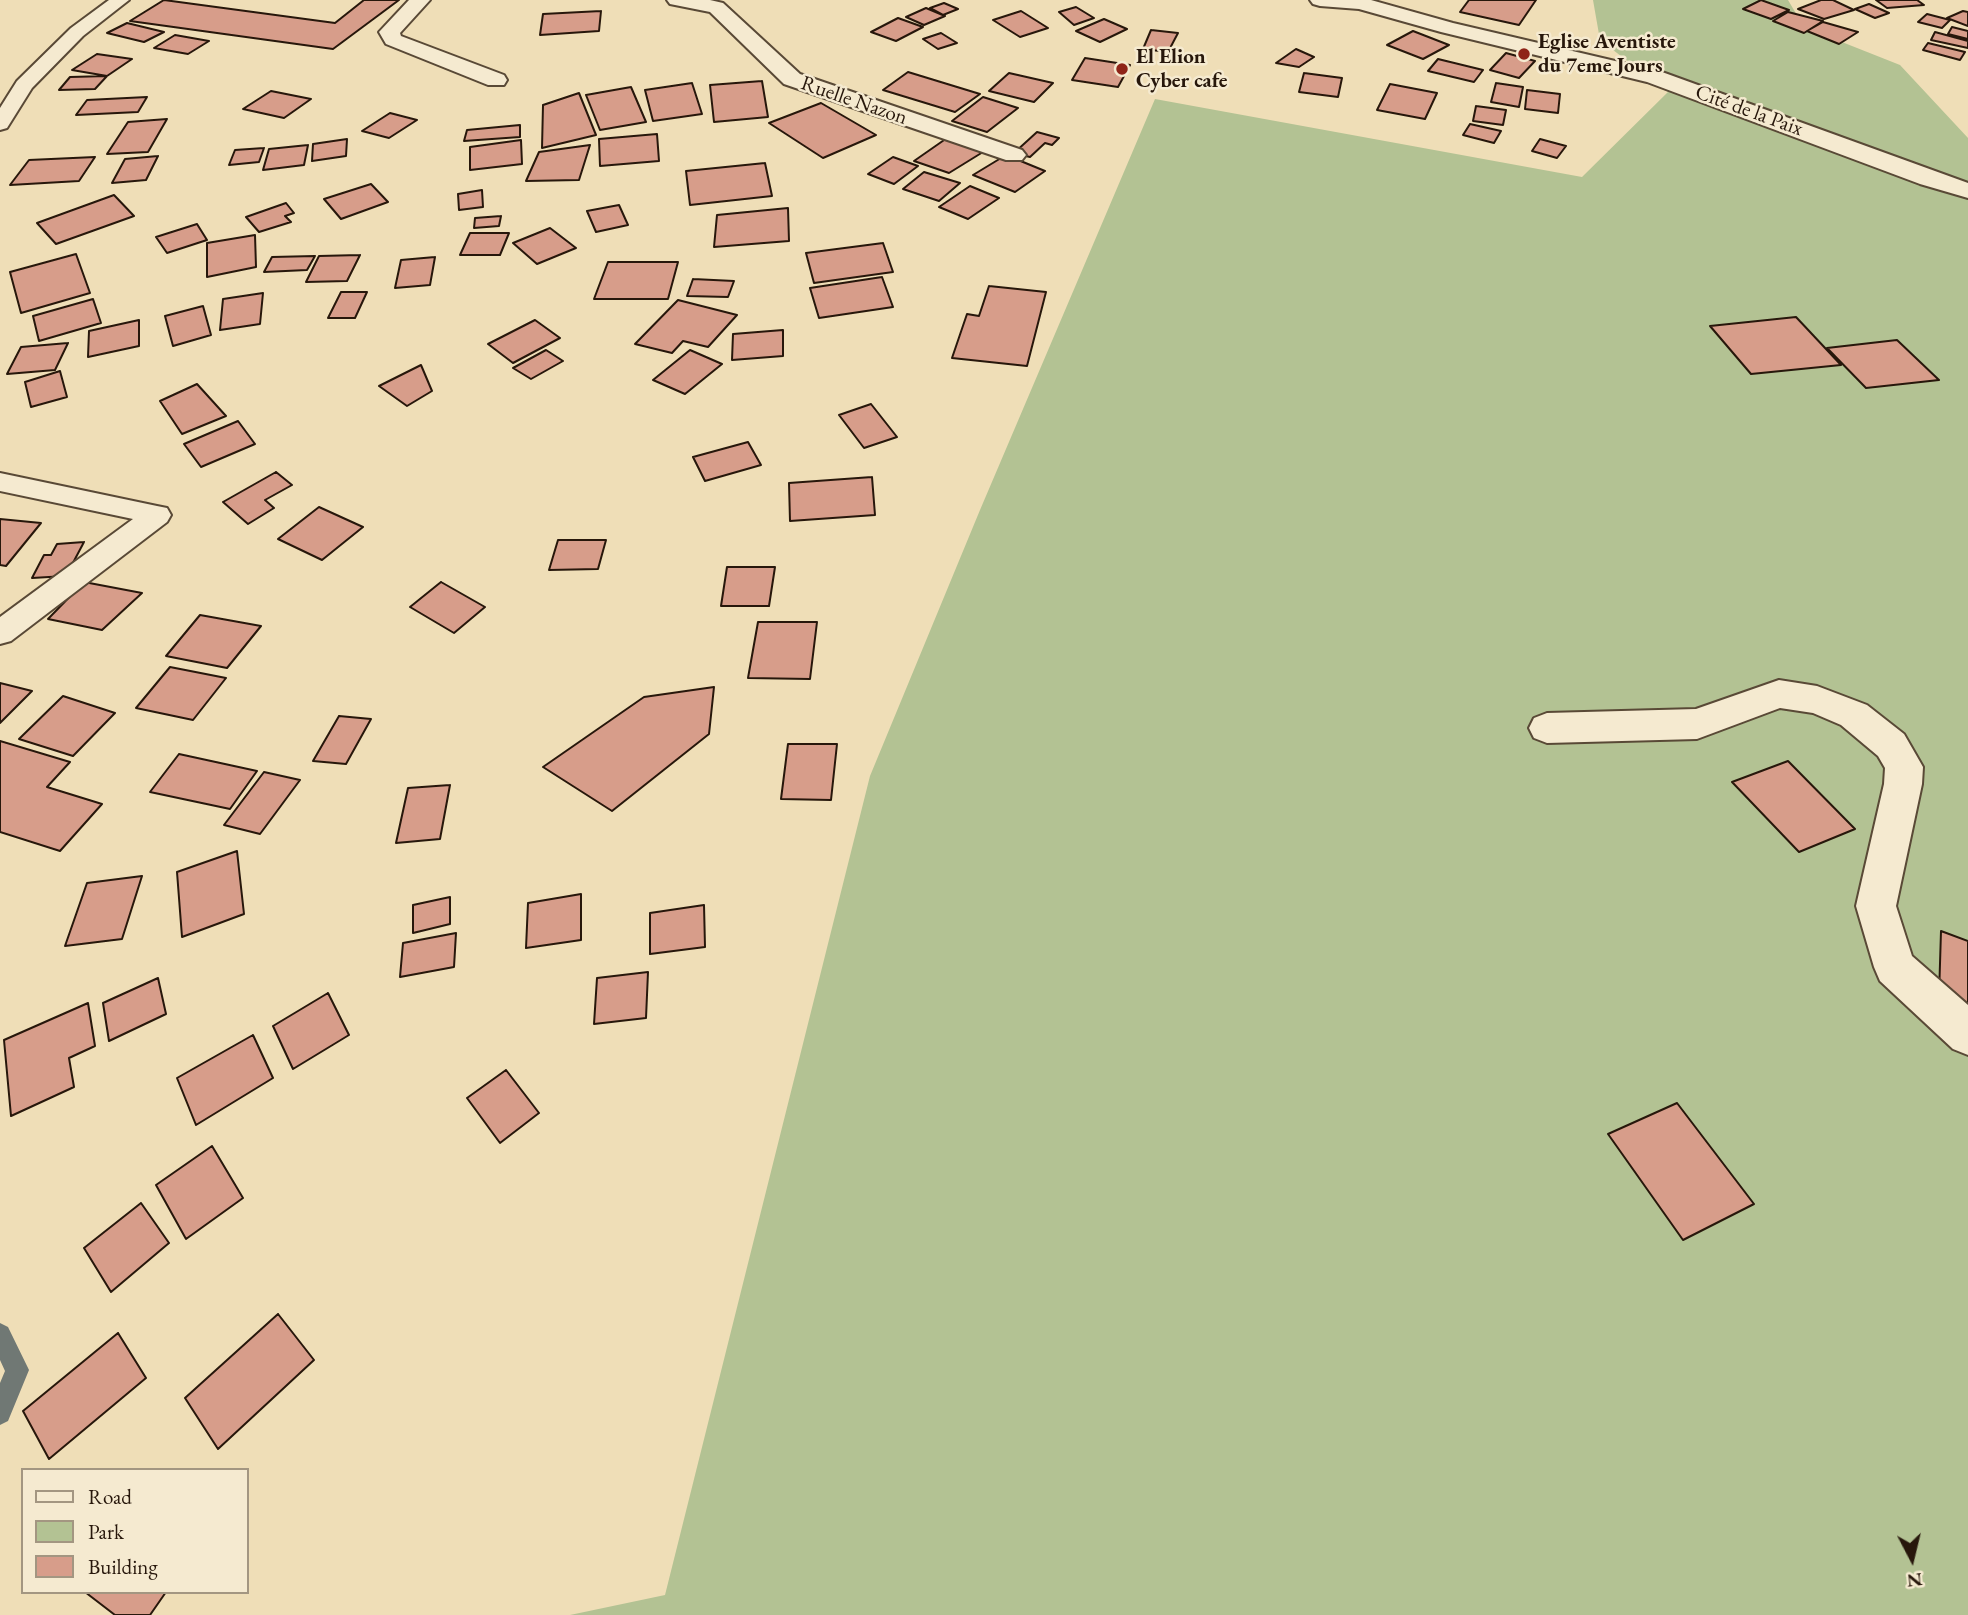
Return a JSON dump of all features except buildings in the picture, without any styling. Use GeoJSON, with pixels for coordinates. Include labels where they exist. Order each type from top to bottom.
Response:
{"type":"FeatureCollection","features":[{"type":"Feature","properties":{"kind":"street"},"geometry":{"type":"LineString","coordinates":[[420,0],[389,32],[393,40],[496,80]]}},
{"type":"Feature","properties":{"kind":"street","name":"Ruelle Nazon"},"geometry":{"type":"LineString","coordinates":[[677,0],[716,7],[792,79],[1013,155]]}},
{"type":"Feature","properties":{"kind":"street","name":"Cité de la Paix"},"geometry":{"type":"LineString","coordinates":[[1320,0],[1360,2],[1448,28],[1654,77],[1928,179],[1968,191]]}},
{"type":"Feature","properties":{"kind":"street"},"geometry":{"type":"LineString","coordinates":[[1547,728],[1697,724],[1779,694],[1817,699],[1854,715],[1891,745],[1904,767],[1903,784],[1876,906],[1895,967],[1968,1034]]}},
{"type":"Feature","properties":{"kind":"lane"},"geometry":{"type":"LineString","coordinates":[[0,124],[24,85],[77,32],[120,0]]}},
{"type":"Feature","properties":{"kind":"lane"},"geometry":{"type":"LineString","coordinates":[[0,482],[157,515],[0,634]]}},
{"type":"Feature","properties":{"kind":"green space"},"geometry":{"type":"Polygon","coordinates":[[[1593,0],[1788,0],[1804,27],[1900,65],[1968,138],[1968,1615],[570,1615],[665,1595],[870,776],[1155,99],[1582,177],[1668,92],[1600,40],[1593,0]]]}},
{"type":"Feature","properties":{"kind":"waterway"},"geometry":{"type":"LineString","coordinates":[[0,1335],[17,1370],[0,1413]]}},
{"type":"Feature","properties":{"kind":"place","name":"Eglise Aventiste du 7eme Jours"},"geometry":{"type":"Point","coordinates":[1524,54]}},
{"type":"Feature","properties":{"kind":"place","name":"El Elion Cyber cafe"},"geometry":{"type":"Point","coordinates":[1122,69]}}]}
